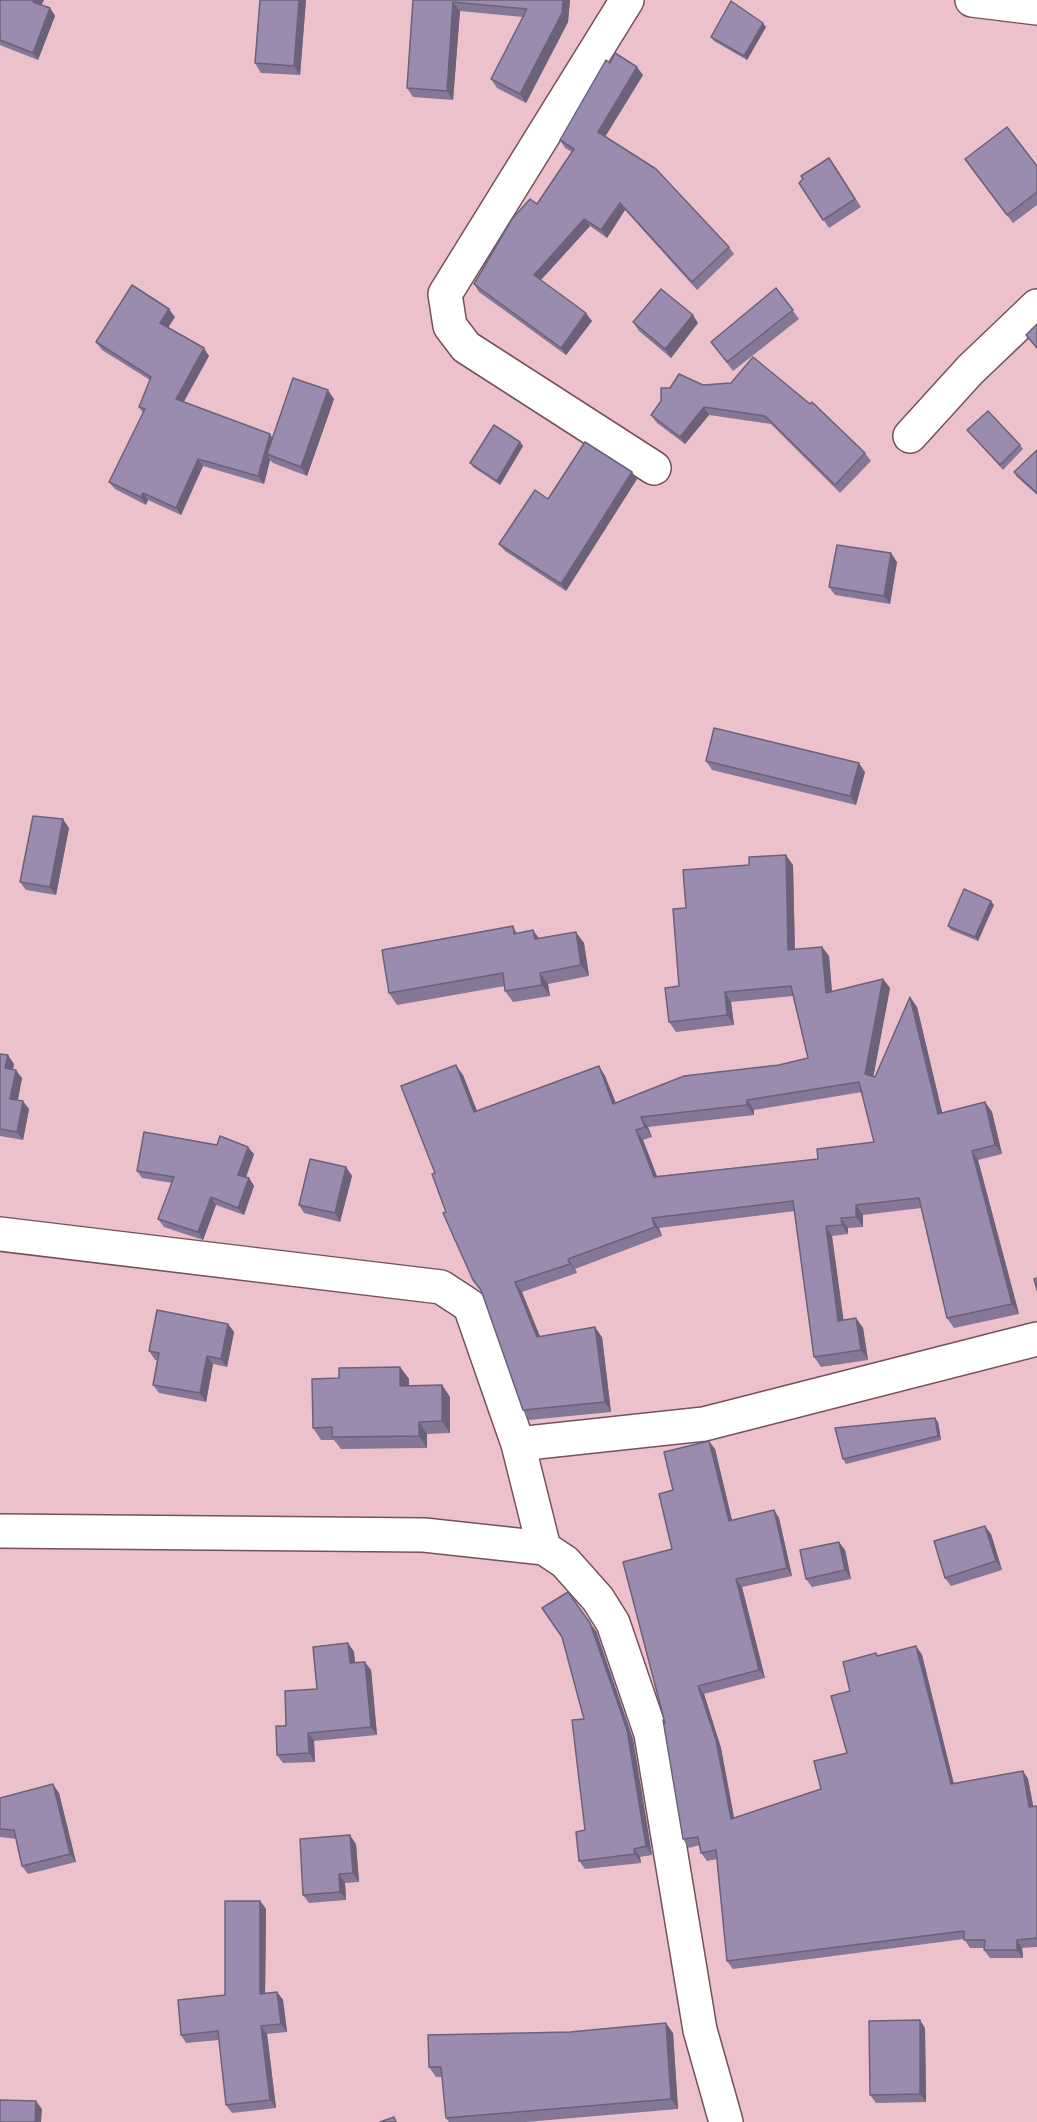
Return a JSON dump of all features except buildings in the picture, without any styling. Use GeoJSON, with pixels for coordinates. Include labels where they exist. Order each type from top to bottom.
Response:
{"type":"FeatureCollection","features":[{"type":"Feature","properties":{"kind":"street"},"geometry":{"type":"LineString","coordinates":[[627,0],[445,294],[450,326],[466,347],[654,468]]}},
{"type":"Feature","properties":{"kind":"street"},"geometry":{"type":"LineString","coordinates":[[972,0],[1037,8]]}},
{"type":"Feature","properties":{"kind":"street"},"geometry":{"type":"LineString","coordinates":[[910,436],[970,370],[1037,306]]}},
{"type":"Feature","properties":{"kind":"street"},"geometry":{"type":"LineString","coordinates":[[0,1234],[441,1287],[470,1306],[518,1444],[544,1548]]}},
{"type":"Feature","properties":{"kind":"street"},"geometry":{"type":"LineString","coordinates":[[518,1444],[704,1424],[1037,1339]]}},
{"type":"Feature","properties":{"kind":"street"},"geometry":{"type":"LineString","coordinates":[[0,1532],[424,1535],[544,1548],[565,1562],[579,1575],[613,1623],[651,1734],[700,2030],[726,2122]]}}]}
